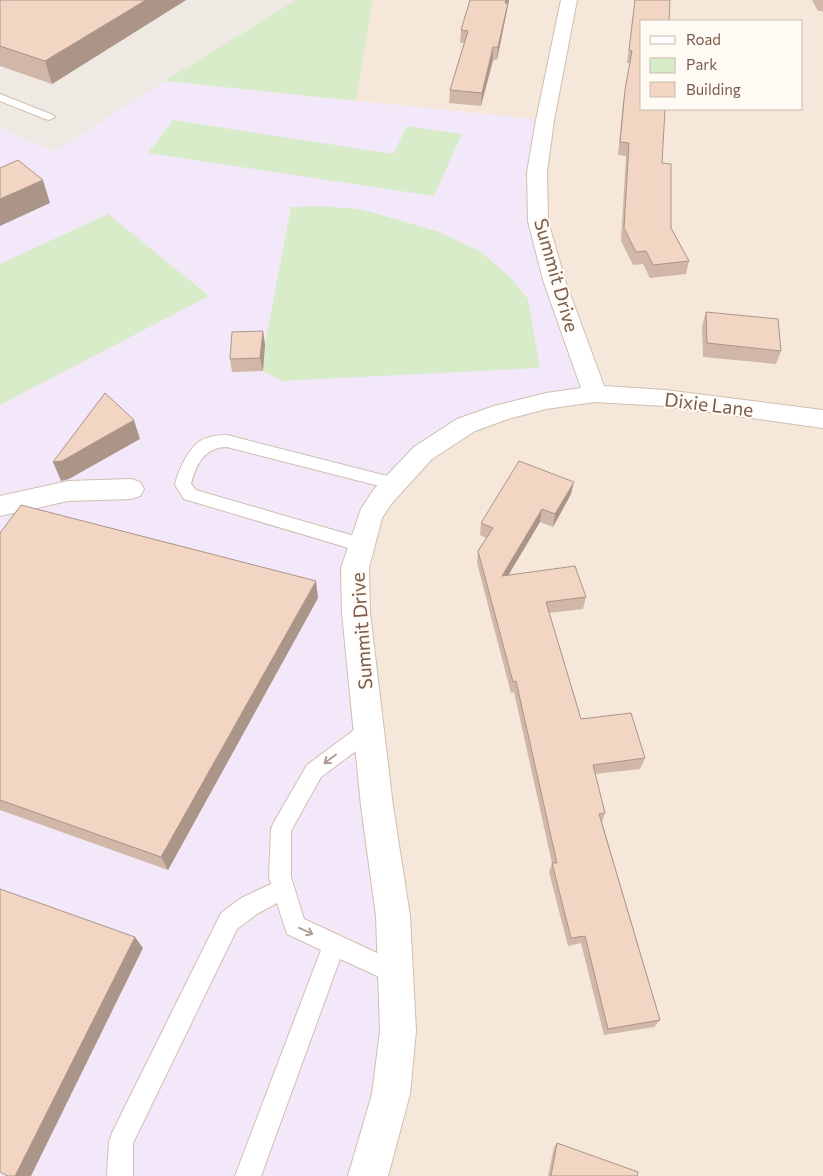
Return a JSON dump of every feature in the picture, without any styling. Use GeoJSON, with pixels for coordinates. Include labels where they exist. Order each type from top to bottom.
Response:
{"type":"FeatureCollection","features":[{"type":"Feature","properties":{"kind":"street","name":"Summit Drive"},"geometry":{"type":"LineString","coordinates":[[368,1176],[391,1094],[398,1032],[393,916],[377,806],[356,612],[355,568],[370,516],[383,496],[423,453],[466,425],[502,412],[546,401],[595,394],[554,280],[538,221],[537,172],[545,120],[569,0]]}},
{"type":"Feature","properties":{"kind":"street","name":"Dixie Lane"},"geometry":{"type":"LineString","coordinates":[[595,394],[665,398],[823,419]]}},
{"type":"Feature","properties":{"kind":"street"},"geometry":{"type":"LineString","coordinates":[[0,506],[68,491],[130,489]]}},
{"type":"Feature","properties":{"kind":"lane"},"geometry":{"type":"LineString","coordinates":[[0,97],[49,117]]}},
{"type":"Feature","properties":{"kind":"lane"},"geometry":{"type":"LineString","coordinates":[[362,545],[190,495],[183,485],[184,478],[203,447],[213,442],[228,441],[394,484]]}},
{"type":"Feature","properties":{"kind":"lane"},"geometry":{"type":"LineString","coordinates":[[369,730],[314,771],[281,830],[280,877],[295,926],[395,973]]}},
{"type":"Feature","properties":{"kind":"lane"},"geometry":{"type":"LineString","coordinates":[[120,1176],[120,1142],[229,920],[248,906],[284,889]]}},
{"type":"Feature","properties":{"kind":"lane"},"geometry":{"type":"LineString","coordinates":[[248,1176],[334,944]]}},
{"type":"Feature","properties":{"kind":"shaded area"},"geometry":{"type":"Polygon","coordinates":[[[0,0],[296,0],[54,152],[0,128],[0,0]]]}},
{"type":"Feature","properties":{"kind":"shaded area"},"geometry":{"type":"Polygon","coordinates":[[[373,0],[823,0],[823,1176],[368,1176],[356,613],[370,516],[538,221],[545,121],[356,101],[373,0]]]}},
{"type":"Feature","properties":{"kind":"shaded area"},"geometry":{"type":"Polygon","coordinates":[[[165,81],[545,120],[538,221],[595,394],[466,425],[383,496],[355,568],[393,916],[368,1176],[0,1176],[0,128],[54,152],[165,81]]]}},
{"type":"Feature","properties":{"kind":"green space"},"geometry":{"type":"Polygon","coordinates":[[[296,0],[373,0],[356,101],[165,81],[296,0]]]}},
{"type":"Feature","properties":{"kind":"green space"},"geometry":{"type":"Polygon","coordinates":[[[173,120],[393,154],[407,126],[462,134],[434,196],[148,153],[173,120]]]}},
{"type":"Feature","properties":{"kind":"green space"},"geometry":{"type":"Polygon","coordinates":[[[317,206],[360,209],[439,232],[480,251],[513,280],[528,299],[540,368],[282,381],[263,371],[265,344],[291,207],[317,206]]]}},
{"type":"Feature","properties":{"kind":"green space"},"geometry":{"type":"Polygon","coordinates":[[[108,214],[209,296],[0,405],[0,264],[108,214]]]}},
{"type":"Feature","properties":{"kind":"building"},"geometry":{"type":"Polygon","coordinates":[[[0,0],[146,0],[45,61],[0,46],[0,0]]]}},
{"type":"Feature","properties":{"kind":"building"},"geometry":{"type":"Polygon","coordinates":[[[470,0],[506,0],[505,3],[508,3],[498,47],[493,47],[482,93],[450,90],[468,31],[461,30],[470,0]]]}},
{"type":"Feature","properties":{"kind":"building"},"geometry":{"type":"Polygon","coordinates":[[[635,0],[670,0],[669,20],[640,20],[640,110],[665,110],[662,163],[671,164],[671,228],[689,261],[653,265],[646,251],[636,252],[624,228],[629,143],[620,142],[625,90],[632,51],[629,50],[635,0]]]}},
{"type":"Feature","properties":{"kind":"building"},"geometry":{"type":"Polygon","coordinates":[[[18,160],[43,180],[0,199],[0,168],[18,160]]]}},
{"type":"Feature","properties":{"kind":"building"},"geometry":{"type":"Polygon","coordinates":[[[706,312],[778,319],[781,351],[707,343],[706,312]]]}},
{"type":"Feature","properties":{"kind":"building"},"geometry":{"type":"Polygon","coordinates":[[[263,331],[260,358],[230,359],[232,332],[263,331]]]}},
{"type":"Feature","properties":{"kind":"building"},"geometry":{"type":"Polygon","coordinates":[[[105,393],[134,420],[62,461],[53,462],[105,393]]]}},
{"type":"Feature","properties":{"kind":"building"},"geometry":{"type":"Polygon","coordinates":[[[519,461],[574,482],[555,514],[542,509],[502,576],[575,566],[586,597],[546,602],[581,719],[631,713],[645,758],[593,765],[605,813],[599,814],[660,1020],[608,1029],[585,936],[571,938],[552,863],[557,863],[516,681],[513,682],[478,551],[493,528],[481,523],[519,461]]]}},
{"type":"Feature","properties":{"kind":"building"},"geometry":{"type":"Polygon","coordinates":[[[21,505],[316,581],[161,857],[0,800],[0,533],[21,505]]]}},
{"type":"Feature","properties":{"kind":"building"},"geometry":{"type":"Polygon","coordinates":[[[0,889],[135,937],[15,1176],[8,1176],[0,1172],[0,889]]]}},
{"type":"Feature","properties":{"kind":"building"},"geometry":{"type":"Polygon","coordinates":[[[557,1143],[638,1172],[637,1176],[551,1176],[557,1143]]]}}]}
